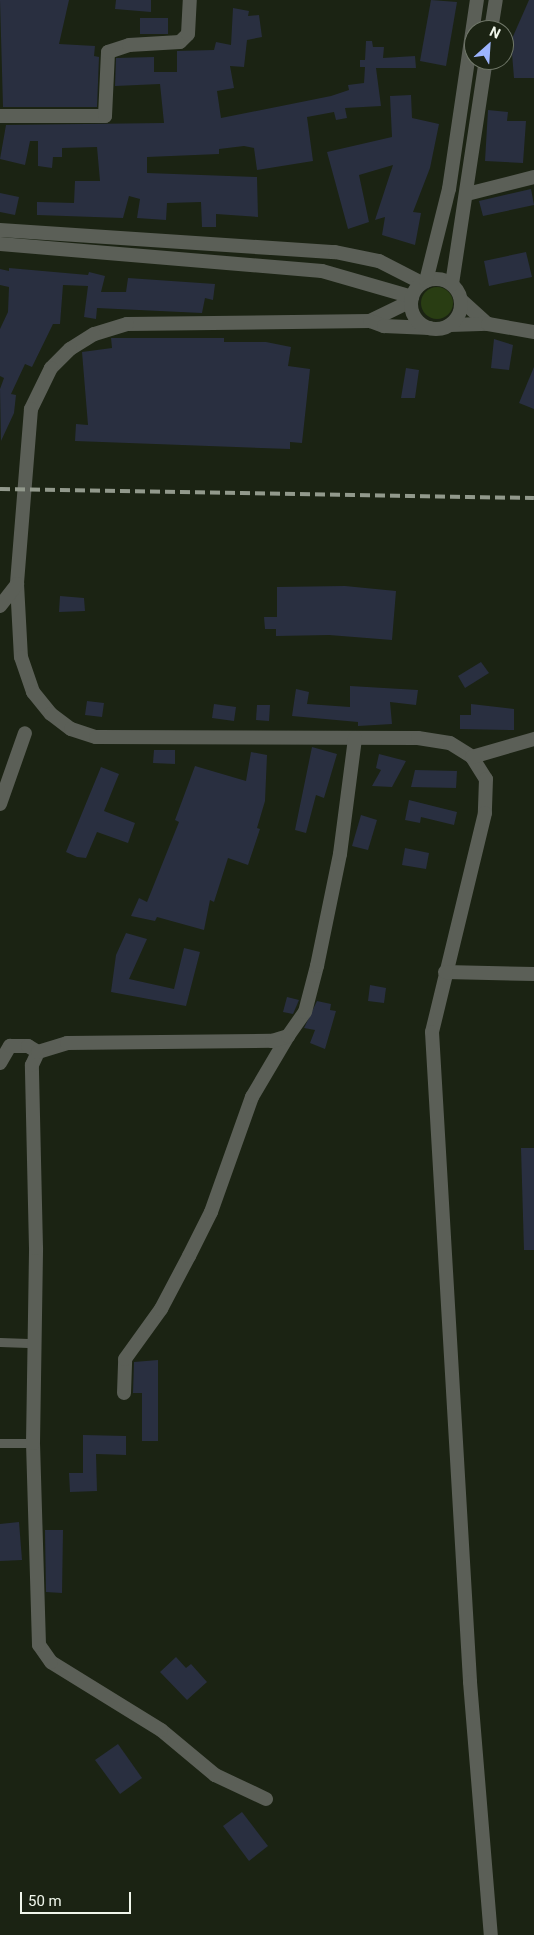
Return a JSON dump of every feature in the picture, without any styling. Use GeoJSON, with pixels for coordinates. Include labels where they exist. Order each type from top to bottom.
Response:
{"type":"FeatureCollection","features":[{"type":"Feature","properties":{"kind":"street"},"geometry":{"type":"LineString","coordinates":[[0,116],[105,116],[108,52],[128,45],[180,42],[188,34],[190,0]]}},
{"type":"Feature","properties":{"kind":"street"},"geometry":{"type":"LineString","coordinates":[[370,321],[412,299],[424,282],[449,189],[478,0]]}},
{"type":"Feature","properties":{"kind":"street"},"geometry":{"type":"LineString","coordinates":[[493,20],[496,0]]}},
{"type":"Feature","properties":{"kind":"street"},"geometry":{"type":"LineString","coordinates":[[485,70],[452,284],[461,300],[488,324]]}},
{"type":"Feature","properties":{"kind":"street"},"geometry":{"type":"LineString","coordinates":[[466,194],[534,177]]}},
{"type":"Feature","properties":{"kind":"street"},"geometry":{"type":"LineString","coordinates":[[0,230],[335,252],[379,261],[424,282],[439,280],[452,284]]}},
{"type":"Feature","properties":{"kind":"street"},"geometry":{"type":"LineString","coordinates":[[0,244],[322,271],[412,299]]}},
{"type":"Feature","properties":{"kind":"street"},"geometry":{"type":"LineString","coordinates":[[412,299],[414,315],[430,328]]}},
{"type":"Feature","properties":{"kind":"street"},"geometry":{"type":"LineString","coordinates":[[450,326],[459,315],[461,300]]}},
{"type":"Feature","properties":{"kind":"street"},"geometry":{"type":"LineString","coordinates":[[491,1935],[470,1682],[432,1032],[485,813],[486,780],[472,757],[450,743],[418,738],[96,737],[71,729],[51,714],[33,692],[21,657],[17,584],[31,409],[50,368],[70,349],[94,334],[127,324],[370,321],[384,326],[430,328],[488,324],[534,332]]}},
{"type":"Feature","properties":{"kind":"street"},"geometry":{"type":"LineString","coordinates":[[0,606],[17,584]]}},
{"type":"Feature","properties":{"kind":"street"},"geometry":{"type":"LineString","coordinates":[[0,804],[25,733]]}},
{"type":"Feature","properties":{"kind":"street"},"geometry":{"type":"LineString","coordinates":[[124,1393],[125,1359],[162,1309],[190,1256],[211,1212],[252,1097],[288,1036],[305,1012],[317,966],[340,854],[355,738]]}},
{"type":"Feature","properties":{"kind":"street"},"geometry":{"type":"LineString","coordinates":[[472,757],[534,739]]}},
{"type":"Feature","properties":{"kind":"street"},"geometry":{"type":"LineString","coordinates":[[445,972],[534,974]]}},
{"type":"Feature","properties":{"kind":"street"},"geometry":{"type":"LineString","coordinates":[[0,1063],[10,1046],[28,1046],[38,1052],[68,1043],[272,1041],[288,1036]]}},
{"type":"Feature","properties":{"kind":"street"},"geometry":{"type":"LineString","coordinates":[[38,1052],[32,1065],[30,1084],[35,1342],[33,1443],[39,1645],[51,1662],[162,1730],[215,1775],[266,1799]]}},
{"type":"Feature","properties":{"kind":"lane"},"geometry":{"type":"LineString","coordinates":[[0,1342],[35,1342]]}},
{"type":"Feature","properties":{"kind":"lane"},"geometry":{"type":"LineString","coordinates":[[0,1443],[33,1443]]}},
{"type":"Feature","properties":{"kind":"green space"},"geometry":{"type":"Polygon","coordinates":[[[437,287],[448,292],[453,303],[448,314],[437,319],[426,314],[421,303],[426,292],[437,287]]]}},
{"type":"Feature","properties":{"kind":"building"},"geometry":{"type":"Polygon","coordinates":[[[0,0],[69,0],[59,44],[95,46],[94,56],[99,57],[97,107],[3,107],[0,0]]]}},
{"type":"Feature","properties":{"kind":"building"},"geometry":{"type":"Polygon","coordinates":[[[116,0],[151,0],[151,12],[115,9],[116,0]]]}},
{"type":"Feature","properties":{"kind":"building"},"geometry":{"type":"Polygon","coordinates":[[[431,0],[457,2],[446,66],[420,61],[431,0]]]}},
{"type":"Feature","properties":{"kind":"building"},"geometry":{"type":"Polygon","coordinates":[[[529,0],[534,0],[534,78],[514,78],[514,34],[529,0]]]}},
{"type":"Feature","properties":{"kind":"building"},"geometry":{"type":"Polygon","coordinates":[[[233,8],[249,11],[248,16],[259,15],[262,37],[247,40],[244,67],[230,66],[234,88],[217,91],[221,118],[331,96],[349,90],[348,85],[364,83],[365,67],[360,67],[360,60],[365,60],[366,41],[372,41],[373,47],[384,47],[383,58],[415,56],[416,68],[376,68],[381,106],[345,108],[347,118],[336,120],[334,112],[307,117],[313,161],[257,170],[254,148],[244,146],[219,149],[219,154],[147,157],[147,173],[257,177],[258,217],[216,214],[216,227],[202,227],[201,202],[167,203],[166,220],[137,218],[140,199],[129,196],[123,218],[37,215],[37,202],[74,203],[75,181],[100,181],[97,147],[62,148],[62,157],[53,157],[52,168],[38,166],[38,141],[30,141],[25,165],[0,159],[6,125],[164,123],[160,84],[115,86],[116,58],[154,57],[154,72],[177,72],[177,51],[214,50],[216,42],[231,45],[233,8]]]}},
{"type":"Feature","properties":{"kind":"building"},"geometry":{"type":"Polygon","coordinates":[[[140,18],[168,18],[168,34],[140,34],[140,18]]]}},
{"type":"Feature","properties":{"kind":"building"},"geometry":{"type":"Polygon","coordinates":[[[411,95],[412,118],[439,124],[430,168],[413,212],[421,213],[415,245],[382,235],[385,217],[375,220],[393,165],[359,175],[369,222],[348,229],[327,152],[392,137],[390,96],[411,95]]]}},
{"type":"Feature","properties":{"kind":"building"},"geometry":{"type":"Polygon","coordinates":[[[488,110],[508,112],[507,121],[526,121],[523,163],[485,161],[488,110]]]}},
{"type":"Feature","properties":{"kind":"building"},"geometry":{"type":"Polygon","coordinates":[[[531,189],[534,205],[483,216],[479,201],[531,189]]]}},
{"type":"Feature","properties":{"kind":"building"},"geometry":{"type":"Polygon","coordinates":[[[0,193],[19,197],[15,215],[0,212],[0,193]]]}},
{"type":"Feature","properties":{"kind":"building"},"geometry":{"type":"Polygon","coordinates":[[[526,252],[532,277],[489,286],[484,261],[526,252]]]}},
{"type":"Feature","properties":{"kind":"building"},"geometry":{"type":"Polygon","coordinates":[[[9,268],[88,275],[89,272],[105,276],[101,292],[126,292],[128,278],[215,284],[213,300],[205,298],[202,313],[97,308],[96,319],[84,317],[88,286],[63,285],[60,324],[53,324],[32,367],[25,364],[11,394],[16,395],[14,413],[1,441],[0,389],[4,378],[0,376],[0,329],[8,312],[9,287],[0,285],[0,269],[9,271],[9,268]]]}},
{"type":"Feature","properties":{"kind":"building"},"geometry":{"type":"Polygon","coordinates":[[[111,338],[224,338],[224,342],[266,342],[291,347],[288,366],[310,369],[302,443],[290,442],[290,449],[75,441],[76,424],[88,425],[82,352],[112,348],[111,338]]]}},
{"type":"Feature","properties":{"kind":"building"},"geometry":{"type":"Polygon","coordinates":[[[494,339],[513,345],[509,370],[491,368],[494,339]]]}},
{"type":"Feature","properties":{"kind":"building"},"geometry":{"type":"Polygon","coordinates":[[[534,367],[534,409],[519,403],[534,367]]]}},
{"type":"Feature","properties":{"kind":"building"},"geometry":{"type":"Polygon","coordinates":[[[406,368],[419,370],[415,398],[401,398],[406,368]]]}},
{"type":"Feature","properties":{"kind":"building"},"geometry":{"type":"Polygon","coordinates":[[[345,586],[396,591],[392,640],[329,635],[276,636],[276,629],[265,629],[264,617],[277,617],[277,587],[345,586]]]}},
{"type":"Feature","properties":{"kind":"building"},"geometry":{"type":"Polygon","coordinates":[[[60,596],[84,598],[85,611],[59,612],[60,596]]]}},
{"type":"Feature","properties":{"kind":"building"},"geometry":{"type":"Polygon","coordinates":[[[481,662],[489,673],[465,688],[458,676],[481,662]]]}},
{"type":"Feature","properties":{"kind":"building"},"geometry":{"type":"Polygon","coordinates":[[[350,686],[418,690],[416,705],[390,702],[392,724],[358,726],[358,722],[292,716],[296,689],[309,692],[307,704],[350,707],[350,686]]]}},
{"type":"Feature","properties":{"kind":"building"},"geometry":{"type":"Polygon","coordinates":[[[87,701],[104,703],[102,717],[85,715],[87,701]]]}},
{"type":"Feature","properties":{"kind":"building"},"geometry":{"type":"Polygon","coordinates":[[[214,704],[236,707],[234,721],[212,718],[214,704]]]}},
{"type":"Feature","properties":{"kind":"building"},"geometry":{"type":"Polygon","coordinates":[[[471,704],[514,709],[514,730],[460,729],[460,715],[471,715],[471,704]]]}},
{"type":"Feature","properties":{"kind":"building"},"geometry":{"type":"Polygon","coordinates":[[[257,705],[270,705],[269,721],[256,720],[257,705]]]}},
{"type":"Feature","properties":{"kind":"building"},"geometry":{"type":"Polygon","coordinates":[[[312,747],[337,754],[324,798],[316,795],[306,833],[295,830],[312,747]]]}},
{"type":"Feature","properties":{"kind":"building"},"geometry":{"type":"Polygon","coordinates":[[[154,750],[175,750],[175,764],[153,763],[154,750]]]}},
{"type":"Feature","properties":{"kind":"building"},"geometry":{"type":"Polygon","coordinates":[[[251,752],[267,755],[265,801],[257,828],[260,829],[248,865],[228,858],[214,902],[210,900],[204,930],[157,917],[155,921],[131,916],[139,898],[147,902],[179,822],[175,820],[195,766],[246,781],[251,752]]]}},
{"type":"Feature","properties":{"kind":"building"},"geometry":{"type":"Polygon","coordinates":[[[379,754],[406,761],[392,787],[372,786],[381,770],[376,768],[379,754]]]}},
{"type":"Feature","properties":{"kind":"building"},"geometry":{"type":"Polygon","coordinates":[[[101,767],[119,774],[104,811],[135,823],[128,843],[97,832],[86,858],[77,857],[66,852],[101,767]]]}},
{"type":"Feature","properties":{"kind":"building"},"geometry":{"type":"Polygon","coordinates":[[[415,770],[457,771],[456,788],[411,787],[415,770]]]}},
{"type":"Feature","properties":{"kind":"building"},"geometry":{"type":"Polygon","coordinates":[[[409,800],[457,812],[454,825],[421,817],[420,823],[405,820],[409,800]]]}},
{"type":"Feature","properties":{"kind":"building"},"geometry":{"type":"Polygon","coordinates":[[[361,815],[377,820],[368,850],[352,846],[361,815]]]}},
{"type":"Feature","properties":{"kind":"building"},"geometry":{"type":"Polygon","coordinates":[[[405,848],[429,853],[426,869],[402,865],[405,848]]]}},
{"type":"Feature","properties":{"kind":"building"},"geometry":{"type":"Polygon","coordinates":[[[126,933],[147,939],[129,979],[174,989],[184,948],[200,952],[186,1006],[111,992],[116,955],[126,933]]]}},
{"type":"Feature","properties":{"kind":"building"},"geometry":{"type":"Polygon","coordinates":[[[370,985],[386,988],[384,1003],[368,1001],[370,985]]]}},
{"type":"Feature","properties":{"kind":"building"},"geometry":{"type":"Polygon","coordinates":[[[287,997],[299,1000],[293,1014],[283,1012],[287,997]]]}},
{"type":"Feature","properties":{"kind":"building"},"geometry":{"type":"Polygon","coordinates":[[[317,1001],[331,1004],[330,1010],[336,1011],[325,1049],[310,1043],[315,1030],[304,1028],[317,1001]]]}},
{"type":"Feature","properties":{"kind":"building"},"geometry":{"type":"Polygon","coordinates":[[[521,1148],[534,1148],[534,1250],[524,1250],[521,1148]]]}},
{"type":"Feature","properties":{"kind":"building"},"geometry":{"type":"Polygon","coordinates":[[[158,1360],[158,1441],[142,1441],[142,1393],[133,1393],[134,1362],[158,1360]]]}},
{"type":"Feature","properties":{"kind":"building"},"geometry":{"type":"Polygon","coordinates":[[[83,1435],[126,1436],[126,1455],[96,1454],[97,1491],[70,1492],[69,1473],[83,1473],[83,1435]]]}},
{"type":"Feature","properties":{"kind":"building"},"geometry":{"type":"Polygon","coordinates":[[[19,1522],[22,1560],[0,1561],[0,1524],[19,1522]]]}},
{"type":"Feature","properties":{"kind":"building"},"geometry":{"type":"Polygon","coordinates":[[[45,1530],[63,1530],[62,1593],[46,1592],[45,1530]]]}},
{"type":"Feature","properties":{"kind":"building"},"geometry":{"type":"Polygon","coordinates":[[[176,1657],[186,1668],[191,1664],[207,1682],[187,1700],[160,1672],[176,1657]]]}},
{"type":"Feature","properties":{"kind":"building"},"geometry":{"type":"Polygon","coordinates":[[[118,1744],[142,1778],[120,1794],[95,1760],[118,1744]]]}},
{"type":"Feature","properties":{"kind":"building"},"geometry":{"type":"Polygon","coordinates":[[[242,1812],[268,1846],[249,1861],[223,1826],[242,1812]]]}},
{"type":"Feature","properties":{"kind":"railway"},"geometry":{"type":"LineString","coordinates":[[0,489],[534,498]]}}]}
